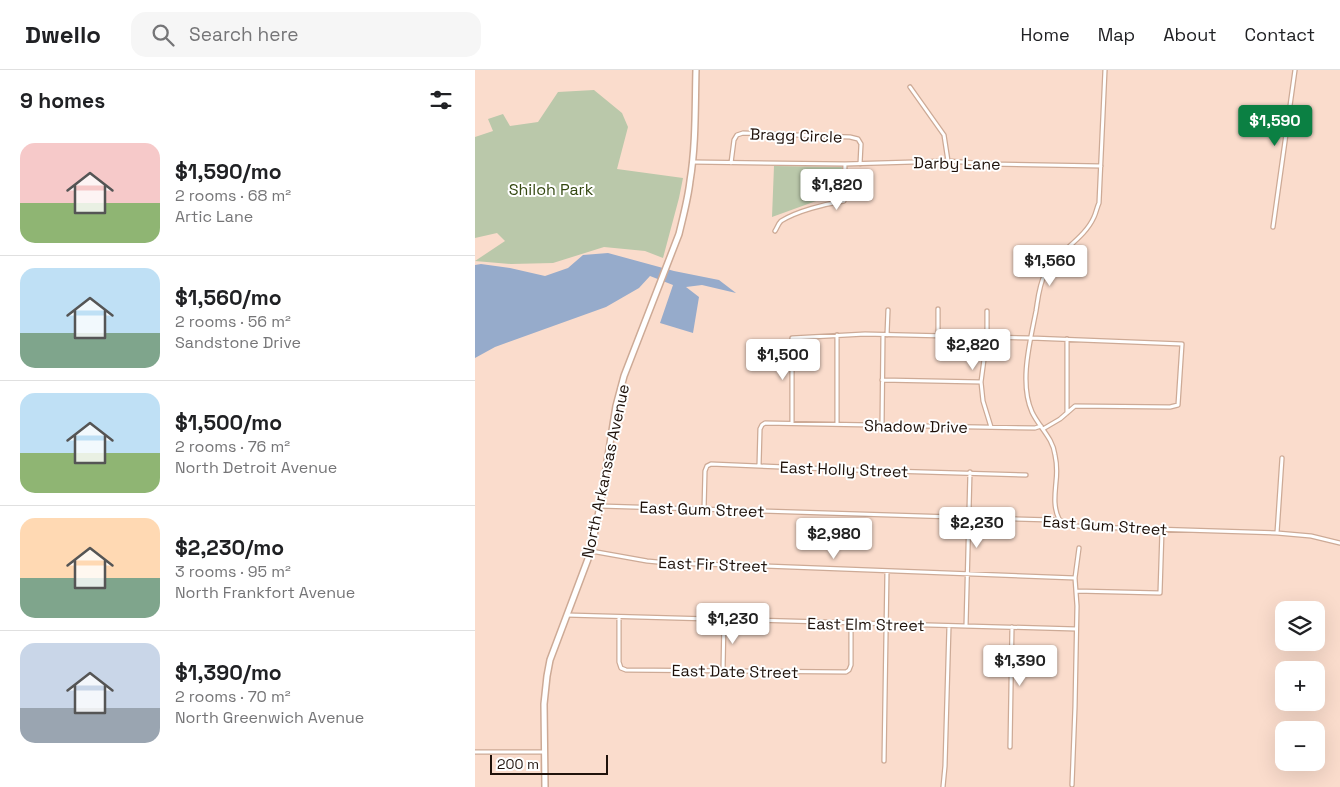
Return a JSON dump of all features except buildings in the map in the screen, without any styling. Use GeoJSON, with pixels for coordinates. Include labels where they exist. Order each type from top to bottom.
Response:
{"type":"FeatureCollection","features":[{"type":"Feature","properties":{"kind":"main road","name":"North Arkansas Avenue"},"geometry":{"type":"LineString","coordinates":[[545,787],[544,704],[547,676],[555,643],[591,551],[620,391],[636,343],[679,234],[691,181],[693,162],[696,70]]}},
{"type":"Feature","properties":{"kind":"street"},"geometry":{"type":"LineString","coordinates":[[1059,519],[1056,514],[1055,499],[1057,480],[1055,454],[1053,447],[1033,413],[1027,394],[1027,373],[1031,338],[1044,276],[1051,264],[1087,229],[1094,218],[1099,203],[1105,70]]}},
{"type":"Feature","properties":{"kind":"street"},"geometry":{"type":"LineString","coordinates":[[1273,227],[1295,70]]}},
{"type":"Feature","properties":{"kind":"street"},"geometry":{"type":"LineString","coordinates":[[910,87],[944,135],[948,161]]}},
{"type":"Feature","properties":{"kind":"street","name":"Bragg Circle"},"geometry":{"type":"LineString","coordinates":[[731,163],[734,140],[737,135],[743,133],[851,137],[858,139],[861,144],[859,164]]}},
{"type":"Feature","properties":{"kind":"street","name":"Darby Lane"},"geometry":{"type":"LineString","coordinates":[[693,162],[859,164],[948,161],[989,164],[1101,166]]}},
{"type":"Feature","properties":{"kind":"street"},"geometry":{"type":"LineString","coordinates":[[775,231],[779,222],[792,216],[825,204],[844,201],[845,164]]}},
{"type":"Feature","properties":{"kind":"street"},"geometry":{"type":"LineString","coordinates":[[938,309],[938,336]]}},
{"type":"Feature","properties":{"kind":"street"},"geometry":{"type":"LineString","coordinates":[[882,426],[882,380],[888,310]]}},
{"type":"Feature","properties":{"kind":"street"},"geometry":{"type":"LineString","coordinates":[[987,311],[987,337],[981,382],[983,402],[991,427]]}},
{"type":"Feature","properties":{"kind":"street"},"geometry":{"type":"LineString","coordinates":[[792,423],[792,338],[837,335],[885,335],[1067,339],[1182,344],[1178,405],[1170,407],[1075,406],[1060,419],[1042,427]]}},
{"type":"Feature","properties":{"kind":"street"},"geometry":{"type":"LineString","coordinates":[[837,335],[837,424]]}},
{"type":"Feature","properties":{"kind":"street"},"geometry":{"type":"LineString","coordinates":[[1067,339],[1067,413]]}},
{"type":"Feature","properties":{"kind":"street"},"geometry":{"type":"LineString","coordinates":[[882,380],[981,382]]}},
{"type":"Feature","properties":{"kind":"street","name":"Shadow Drive"},"geometry":{"type":"LineString","coordinates":[[759,466],[760,429],[765,423],[1042,427]]}},
{"type":"Feature","properties":{"kind":"street"},"geometry":{"type":"LineString","coordinates":[[1277,533],[1282,458]]}},
{"type":"Feature","properties":{"kind":"street","name":"East Holly Street"},"geometry":{"type":"LineString","coordinates":[[705,510],[705,471],[707,466],[711,464],[1026,475]]}},
{"type":"Feature","properties":{"kind":"street"},"geometry":{"type":"LineString","coordinates":[[966,626],[970,472]]}},
{"type":"Feature","properties":{"kind":"street","name":"East Gum Street"},"geometry":{"type":"LineString","coordinates":[[600,506],[969,518],[1059,519],[1062,522],[1080,526],[1277,533],[1311,536],[1340,543]]}},
{"type":"Feature","properties":{"kind":"street"},"geometry":{"type":"LineString","coordinates":[[1076,591],[1160,593],[1162,530]]}},
{"type":"Feature","properties":{"kind":"street"},"geometry":{"type":"LineString","coordinates":[[1072,785],[1077,606],[1075,578],[1079,548]]}},
{"type":"Feature","properties":{"kind":"street","name":"East Fir Street"},"geometry":{"type":"LineString","coordinates":[[591,551],[667,563],[1075,578]]}},
{"type":"Feature","properties":{"kind":"street"},"geometry":{"type":"LineString","coordinates":[[884,762],[887,571]]}},
{"type":"Feature","properties":{"kind":"street","name":"East Elm Street"},"geometry":{"type":"LineString","coordinates":[[567,615],[1076,630]]}},
{"type":"Feature","properties":{"kind":"street","name":"East Date Street"},"geometry":{"type":"LineString","coordinates":[[619,617],[619,662],[621,668],[626,670],[846,672],[851,665],[851,624]]}},
{"type":"Feature","properties":{"kind":"street"},"geometry":{"type":"LineString","coordinates":[[723,670],[724,620]]}},
{"type":"Feature","properties":{"kind":"street"},"geometry":{"type":"LineString","coordinates":[[943,787],[949,626]]}},
{"type":"Feature","properties":{"kind":"street"},"geometry":{"type":"LineString","coordinates":[[1010,747],[1011,627]]}},
{"type":"Feature","properties":{"kind":"street"},"geometry":{"type":"LineString","coordinates":[[475,752],[544,752]]}},
{"type":"Feature","properties":{"kind":"green space","name":"Shiloh Park"},"geometry":{"type":"Polygon","coordinates":[[[594,90],[622,113],[628,127],[617,169],[683,178],[663,258],[645,251],[604,247],[553,263],[511,264],[475,261],[505,241],[497,233],[475,238],[475,137],[493,131],[488,119],[503,114],[510,126],[538,122],[558,92],[594,90]]]}},
{"type":"Feature","properties":{"kind":"green space"},"geometry":{"type":"Polygon","coordinates":[[[774,166],[842,167],[841,192],[772,217],[774,166]]]}},
{"type":"Feature","properties":{"kind":"water"},"geometry":{"type":"Polygon","coordinates":[[[608,253],[674,271],[719,280],[736,293],[702,285],[686,287],[699,297],[693,333],[660,323],[673,285],[650,276],[639,288],[606,307],[495,347],[475,358],[475,265],[481,264],[510,268],[545,276],[568,268],[583,255],[608,253]]]}}]}
